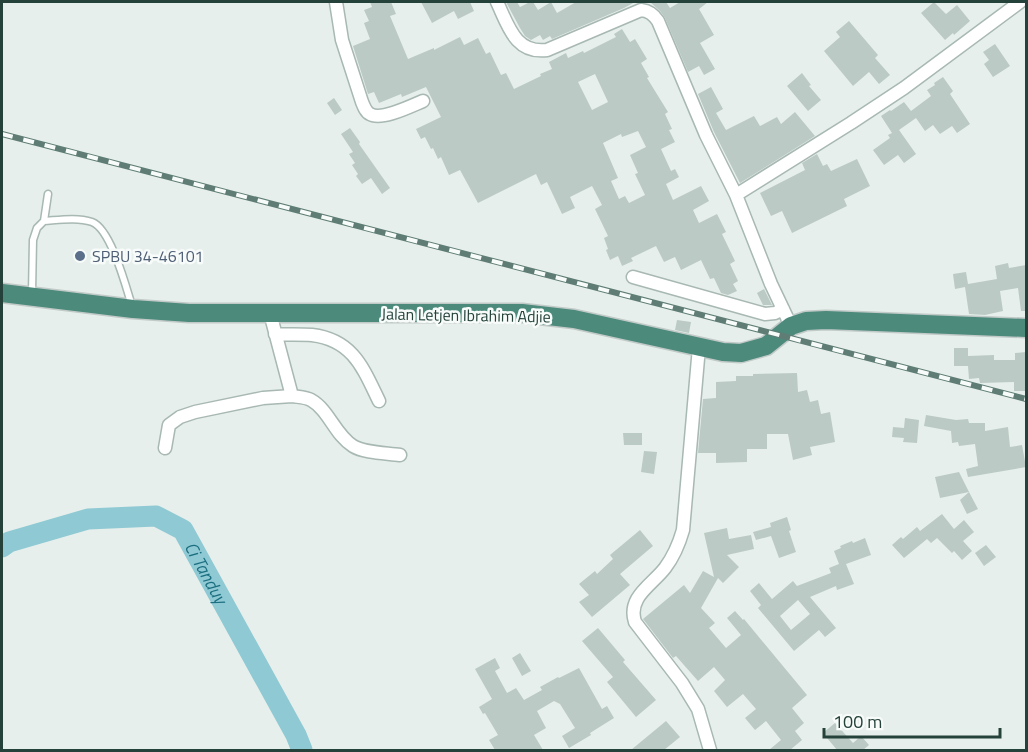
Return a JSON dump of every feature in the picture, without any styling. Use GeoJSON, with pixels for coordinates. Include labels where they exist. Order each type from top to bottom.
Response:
{"type":"FeatureCollection","features":[{"type":"Feature","properties":{"kind":"highway","name":"Jalan Letjen Ibrahim Adjie"},"geometry":{"type":"LineString","coordinates":[[2,293],[133,309],[189,313],[522,313],[574,319],[723,352],[741,353],[766,346],[791,326],[806,321],[1026,328]]}},
{"type":"Feature","properties":{"kind":"street"},"geometry":{"type":"LineString","coordinates":[[336,2],[342,40],[367,111],[372,116],[380,117],[423,101]]}},
{"type":"Feature","properties":{"kind":"street"},"geometry":{"type":"LineString","coordinates":[[497,2],[513,35],[525,48],[536,51],[547,50],[641,10],[653,14],[706,135],[736,195],[771,284],[791,326]]}},
{"type":"Feature","properties":{"kind":"street"},"geometry":{"type":"LineString","coordinates":[[736,195],[832,136],[904,88],[1014,3]]}},
{"type":"Feature","properties":{"kind":"street"},"geometry":{"type":"LineString","coordinates":[[633,277],[765,314],[783,309]]}},
{"type":"Feature","properties":{"kind":"street"},"geometry":{"type":"LineString","coordinates":[[270,313],[292,396]]}},
{"type":"Feature","properties":{"kind":"street"},"geometry":{"type":"LineString","coordinates":[[275,334],[314,336],[342,344],[363,369],[379,401]]}},
{"type":"Feature","properties":{"kind":"street"},"geometry":{"type":"LineString","coordinates":[[699,347],[683,530],[677,550],[664,570],[637,599],[632,614],[635,622],[682,683],[698,709],[710,750]]}},
{"type":"Feature","properties":{"kind":"street"},"geometry":{"type":"LineString","coordinates":[[165,448],[169,425],[180,417],[263,398],[292,396],[309,399],[319,406],[344,439],[353,446],[359,449],[400,455]]}},
{"type":"Feature","properties":{"kind":"lane"},"geometry":{"type":"LineString","coordinates":[[32,297],[33,240],[37,228],[44,220],[48,194]]}},
{"type":"Feature","properties":{"kind":"lane"},"geometry":{"type":"LineString","coordinates":[[44,220],[93,222],[103,231],[117,258],[133,309]]}},
{"type":"Feature","properties":{"kind":"building"},"geometry":{"type":"Polygon","coordinates":[[[370,2],[391,2],[396,14],[390,16],[408,59],[434,48],[434,50],[460,37],[464,45],[478,38],[486,54],[490,52],[501,75],[506,73],[514,89],[552,69],[549,62],[566,53],[568,58],[583,51],[584,53],[616,37],[614,34],[622,29],[630,42],[635,39],[647,59],[641,63],[649,77],[647,78],[668,112],[665,114],[675,142],[661,149],[671,171],[675,169],[679,177],[666,184],[673,200],[701,186],[709,201],[693,210],[699,223],[717,214],[726,232],[722,234],[735,261],[730,264],[738,281],[733,284],[737,291],[728,295],[721,293],[714,278],[710,279],[701,260],[681,270],[675,257],[664,262],[656,246],[631,258],[633,261],[622,266],[618,256],[610,260],[604,238],[608,236],[595,209],[602,205],[592,186],[570,197],[575,208],[562,214],[547,182],[541,185],[536,174],[478,203],[460,170],[449,175],[441,157],[438,159],[425,137],[421,139],[416,129],[441,117],[426,87],[379,103],[374,92],[368,94],[353,46],[370,39],[364,23],[369,21],[364,10],[372,7],[370,2]],[[595,74],[578,82],[592,110],[608,102],[595,74]],[[638,131],[622,137],[621,134],[603,143],[618,178],[611,181],[619,199],[625,196],[629,203],[645,195],[635,174],[638,173],[630,155],[646,147],[638,131]]]}},
{"type":"Feature","properties":{"kind":"building"},"geometry":{"type":"Polygon","coordinates":[[[421,2],[470,2],[474,11],[458,19],[454,11],[432,23],[421,2]]]}},
{"type":"Feature","properties":{"kind":"building"},"geometry":{"type":"Polygon","coordinates":[[[506,2],[517,2],[520,7],[533,2],[538,10],[551,2],[557,13],[576,2],[635,2],[552,39],[550,36],[543,40],[540,35],[531,40],[525,36],[506,2]]]}},
{"type":"Feature","properties":{"kind":"building"},"geometry":{"type":"Polygon","coordinates":[[[650,2],[666,2],[670,8],[680,2],[708,2],[699,9],[714,35],[700,43],[715,69],[704,75],[699,66],[688,72],[665,18],[650,2]]]}},
{"type":"Feature","properties":{"kind":"building"},"geometry":{"type":"Polygon","coordinates":[[[934,2],[946,14],[957,5],[970,21],[945,40],[921,13],[934,2]]]}},
{"type":"Feature","properties":{"kind":"building"},"geometry":{"type":"Polygon","coordinates":[[[849,21],[878,55],[875,58],[890,75],[879,84],[869,72],[853,86],[824,51],[840,37],[836,32],[849,21]]]}},
{"type":"Feature","properties":{"kind":"building"},"geometry":{"type":"Polygon","coordinates":[[[995,44],[1010,66],[993,77],[984,64],[989,60],[983,52],[995,44]]]}},
{"type":"Feature","properties":{"kind":"building"},"geometry":{"type":"Polygon","coordinates":[[[802,73],[821,100],[808,111],[787,86],[802,73]]]}},
{"type":"Feature","properties":{"kind":"building"},"geometry":{"type":"Polygon","coordinates":[[[943,77],[953,91],[950,94],[970,124],[957,133],[952,126],[940,134],[933,125],[925,131],[916,118],[899,130],[916,154],[904,163],[898,155],[884,165],[873,150],[890,138],[888,135],[892,133],[881,116],[904,102],[911,111],[931,96],[927,90],[943,77]]]}},
{"type":"Feature","properties":{"kind":"building"},"geometry":{"type":"Polygon","coordinates":[[[711,87],[723,109],[716,113],[726,130],[754,116],[760,126],[777,117],[781,124],[795,112],[815,136],[740,183],[698,94],[711,87]]]}},
{"type":"Feature","properties":{"kind":"building"},"geometry":{"type":"Polygon","coordinates":[[[334,98],[342,110],[335,115],[327,103],[334,98]]]}},
{"type":"Feature","properties":{"kind":"building"},"geometry":{"type":"Polygon","coordinates":[[[350,128],[390,188],[382,194],[371,178],[362,184],[356,176],[358,174],[352,165],[355,163],[349,154],[353,152],[341,134],[350,128]]]}},
{"type":"Feature","properties":{"kind":"building"},"geometry":{"type":"Polygon","coordinates":[[[817,154],[823,166],[827,164],[831,171],[857,159],[870,186],[844,199],[847,206],[792,233],[782,211],[771,216],[760,193],[805,170],[802,163],[817,154]]]}},
{"type":"Feature","properties":{"kind":"building"},"geometry":{"type":"Polygon","coordinates":[[[1008,263],[1009,268],[1026,265],[1026,311],[1021,311],[1018,288],[1000,291],[1003,311],[985,315],[969,314],[965,287],[955,289],[953,274],[966,272],[968,284],[997,279],[995,266],[1008,263]]]}},
{"type":"Feature","properties":{"kind":"building"},"geometry":{"type":"Polygon","coordinates":[[[764,289],[772,305],[763,305],[757,293],[764,289]]]}},
{"type":"Feature","properties":{"kind":"building"},"geometry":{"type":"Polygon","coordinates":[[[677,320],[691,322],[689,333],[675,330],[677,320]]]}},
{"type":"Feature","properties":{"kind":"building"},"geometry":{"type":"Polygon","coordinates":[[[954,348],[968,348],[968,356],[994,355],[994,360],[1015,360],[1015,353],[1026,352],[1026,391],[1014,391],[1014,382],[980,383],[979,378],[969,379],[968,366],[954,366],[954,348]]]}},
{"type":"Feature","properties":{"kind":"building"},"geometry":{"type":"Polygon","coordinates":[[[797,373],[798,392],[807,390],[810,402],[818,400],[821,414],[830,412],[835,442],[810,447],[812,455],[793,460],[788,434],[767,434],[767,449],[747,449],[747,462],[716,463],[716,453],[698,453],[703,399],[716,398],[716,382],[736,381],[736,376],[753,376],[753,374],[797,373]]]}},
{"type":"Feature","properties":{"kind":"building"},"geometry":{"type":"Polygon","coordinates":[[[926,415],[956,420],[968,419],[969,423],[985,423],[985,431],[1008,427],[1010,447],[1022,445],[1026,467],[968,477],[966,469],[978,466],[975,444],[959,446],[958,442],[952,443],[951,431],[924,426],[926,415]]]}},
{"type":"Feature","properties":{"kind":"building"},"geometry":{"type":"Polygon","coordinates":[[[905,418],[919,420],[917,443],[903,442],[904,438],[892,437],[893,427],[904,428],[905,418]]]}},
{"type":"Feature","properties":{"kind":"building"},"geometry":{"type":"Polygon","coordinates":[[[623,433],[642,433],[642,445],[624,445],[623,433]]]}},
{"type":"Feature","properties":{"kind":"building"},"geometry":{"type":"Polygon","coordinates":[[[644,451],[657,452],[654,474],[641,472],[644,451]]]}},
{"type":"Feature","properties":{"kind":"building"},"geometry":{"type":"Polygon","coordinates":[[[959,472],[969,492],[940,498],[935,477],[959,472]]]}},
{"type":"Feature","properties":{"kind":"building"},"geometry":{"type":"Polygon","coordinates":[[[969,492],[978,509],[967,514],[960,500],[969,492]]]}},
{"type":"Feature","properties":{"kind":"building"},"geometry":{"type":"Polygon","coordinates":[[[942,514],[954,529],[964,520],[974,532],[963,541],[972,551],[962,560],[937,538],[931,543],[927,539],[904,558],[892,545],[917,527],[920,531],[942,514]]]}},
{"type":"Feature","properties":{"kind":"building"},"geometry":{"type":"Polygon","coordinates":[[[787,517],[796,552],[779,558],[771,536],[756,540],[753,532],[771,527],[770,523],[787,517]]]}},
{"type":"Feature","properties":{"kind":"building"},"geometry":{"type":"Polygon","coordinates":[[[727,528],[729,539],[751,535],[754,549],[727,555],[739,567],[723,583],[718,578],[701,608],[715,623],[709,628],[726,648],[741,635],[727,618],[735,611],[807,695],[792,708],[804,723],[795,731],[802,740],[790,750],[769,750],[781,740],[766,721],[755,730],[745,718],[756,709],[743,694],[727,707],[714,691],[725,680],[714,667],[698,681],[676,656],[673,658],[643,619],[684,585],[690,593],[703,571],[714,577],[704,533],[727,528]]]}},
{"type":"Feature","properties":{"kind":"building"},"geometry":{"type":"Polygon","coordinates":[[[640,530],[653,546],[620,574],[630,585],[592,617],[579,602],[589,595],[579,584],[595,571],[597,574],[613,559],[610,555],[640,530]]]}},
{"type":"Feature","properties":{"kind":"building"},"geometry":{"type":"Polygon","coordinates":[[[865,538],[871,555],[846,564],[854,584],[837,590],[836,586],[810,597],[836,628],[825,637],[819,630],[794,651],[758,608],[761,605],[750,591],[759,583],[772,599],[793,581],[797,586],[831,573],[829,568],[839,564],[834,551],[841,548],[840,546],[852,541],[853,543],[865,538]],[[798,600],[780,616],[791,630],[810,614],[798,600]]]}},
{"type":"Feature","properties":{"kind":"building"},"geometry":{"type":"Polygon","coordinates":[[[986,545],[996,557],[984,566],[975,553],[986,545]]]}},
{"type":"Feature","properties":{"kind":"building"},"geometry":{"type":"Polygon","coordinates":[[[598,628],[625,660],[623,662],[656,700],[636,717],[607,682],[613,677],[582,641],[598,628]]]}},
{"type":"Feature","properties":{"kind":"building"},"geometry":{"type":"Polygon","coordinates":[[[520,653],[531,671],[522,676],[512,658],[520,653]]]}},
{"type":"Feature","properties":{"kind":"building"},"geometry":{"type":"Polygon","coordinates":[[[495,658],[500,668],[495,671],[507,693],[516,688],[524,700],[542,690],[540,687],[579,668],[602,709],[607,706],[614,718],[569,748],[562,736],[575,728],[560,704],[554,701],[537,711],[546,728],[534,735],[543,750],[495,750],[489,740],[498,735],[479,707],[492,699],[475,669],[495,658]]]}},
{"type":"Feature","properties":{"kind":"building"},"geometry":{"type":"Polygon","coordinates":[[[666,721],[680,737],[664,750],[631,750],[666,721]]]}},
{"type":"Feature","properties":{"kind":"building"},"geometry":{"type":"Polygon","coordinates":[[[835,723],[853,743],[861,736],[869,745],[863,750],[837,750],[823,733],[835,723]]]}},
{"type":"Feature","properties":{"kind":"waterway","name":"Ci Tanduy"},"geometry":{"type":"LineString","coordinates":[[2,547],[9,542],[88,519],[156,516],[183,530],[296,735],[302,750]]}},
{"type":"Feature","properties":{"kind":"railway"},"geometry":{"type":"LineString","coordinates":[[2,134],[1026,399]]}},
{"type":"Feature","properties":{"kind":"place","name":"SPBU 34-46101"},"geometry":{"type":"Point","coordinates":[80,256]}}]}
